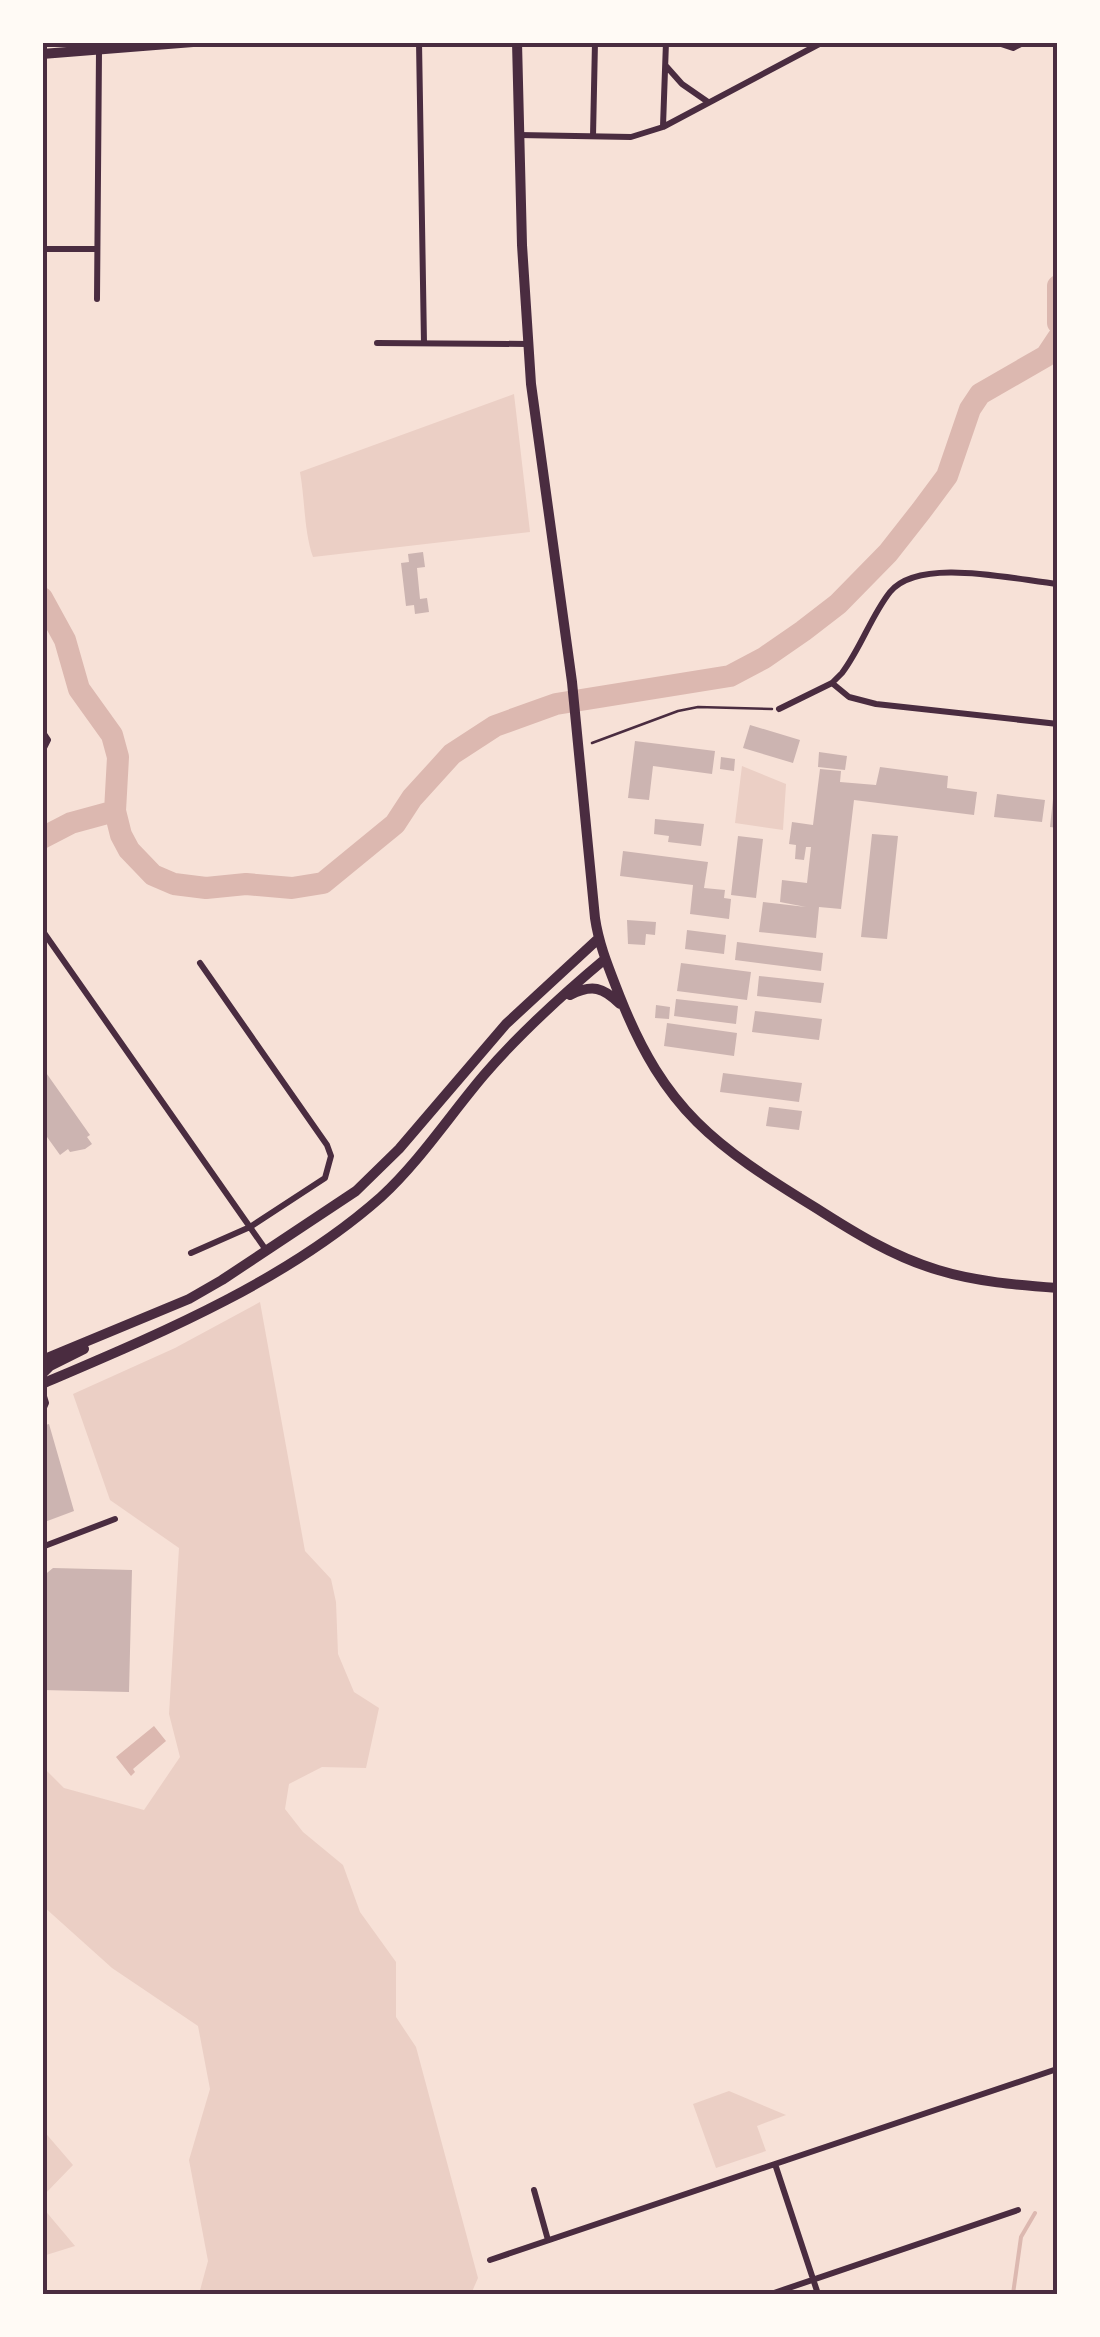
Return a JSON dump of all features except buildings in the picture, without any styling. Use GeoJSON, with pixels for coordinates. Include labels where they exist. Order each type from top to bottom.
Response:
{"type":"FeatureCollection","features":[{"type":"Feature","properties":{"kind":"main road"},"geometry":{"type":"LineString","coordinates":[[42,54],[193,42]]}},
{"type":"Feature","properties":{"kind":"main road"},"geometry":{"type":"LineString","coordinates":[[513,42],[517,60],[528,344],[572,682],[598,939],[625,1010],[647,1059],[693,1120],[724,1148],[782,1187],[871,1242],[936,1270],[974,1280],[1058,1288]]}},
{"type":"Feature","properties":{"kind":"main road"},"geometry":{"type":"LineString","coordinates":[[42,1360],[189,1299],[329,1211],[376,1172],[506,1024],[598,939]]}},
{"type":"Feature","properties":{"kind":"main road"},"geometry":{"type":"LineString","coordinates":[[42,1387],[178,1324],[291,1261],[381,1197],[486,1072],[551,1004],[605,959]]}},
{"type":"Feature","properties":{"kind":"main road"},"geometry":{"type":"LineString","coordinates":[[551,1004],[582,988],[596,987],[606,990],[625,1010]]}},
{"type":"Feature","properties":{"kind":"main road"},"geometry":{"type":"LineString","coordinates":[[42,1374],[50,1366],[96,1344],[108,1332]]}},
{"type":"Feature","properties":{"kind":"street"},"geometry":{"type":"LineString","coordinates":[[419,42],[424,343]]}},
{"type":"Feature","properties":{"kind":"street"},"geometry":{"type":"LineString","coordinates":[[593,136],[595,42]]}},
{"type":"Feature","properties":{"kind":"street"},"geometry":{"type":"LineString","coordinates":[[663,127],[666,42]]}},
{"type":"Feature","properties":{"kind":"street"},"geometry":{"type":"LineString","coordinates":[[519,135],[631,136],[663,127],[822,42]]}},
{"type":"Feature","properties":{"kind":"street"},"geometry":{"type":"LineString","coordinates":[[995,42],[1014,48],[1025,42]]}},
{"type":"Feature","properties":{"kind":"street"},"geometry":{"type":"LineString","coordinates":[[96,300],[99,50]]}},
{"type":"Feature","properties":{"kind":"street"},"geometry":{"type":"LineString","coordinates":[[666,65],[682,84],[708,102]]}},
{"type":"Feature","properties":{"kind":"street"},"geometry":{"type":"LineString","coordinates":[[42,248],[96,250]]}},
{"type":"Feature","properties":{"kind":"street"},"geometry":{"type":"LineString","coordinates":[[377,343],[528,344]]}},
{"type":"Feature","properties":{"kind":"street"},"geometry":{"type":"LineString","coordinates":[[779,709],[832,683],[852,659],[888,594],[910,577],[936,572],[1058,584]]}},
{"type":"Feature","properties":{"kind":"street"},"geometry":{"type":"LineString","coordinates":[[832,683],[848,696],[876,704],[1058,724]]}},
{"type":"Feature","properties":{"kind":"street"},"geometry":{"type":"LineString","coordinates":[[42,731],[48,744],[42,752]]}},
{"type":"Feature","properties":{"kind":"street"},"geometry":{"type":"LineString","coordinates":[[42,930],[267,1251]]}},
{"type":"Feature","properties":{"kind":"street"},"geometry":{"type":"LineString","coordinates":[[191,1253],[250,1227],[325,1178],[330,1167],[327,1145],[200,963]]}},
{"type":"Feature","properties":{"kind":"street"},"geometry":{"type":"LineString","coordinates":[[42,1387],[46,1402],[42,1412]]}},
{"type":"Feature","properties":{"kind":"street"},"geometry":{"type":"LineString","coordinates":[[42,1547],[115,1519]]}},
{"type":"Feature","properties":{"kind":"street"},"geometry":{"type":"LineString","coordinates":[[490,2260],[1057,2069]]}},
{"type":"Feature","properties":{"kind":"street"},"geometry":{"type":"LineString","coordinates":[[774,2164],[818,2294]]}},
{"type":"Feature","properties":{"kind":"street"},"geometry":{"type":"LineString","coordinates":[[534,2190],[548,2240]]}},
{"type":"Feature","properties":{"kind":"street"},"geometry":{"type":"LineString","coordinates":[[771,2294],[1018,2210]]}},
{"type":"Feature","properties":{"kind":"path"},"geometry":{"type":"LineString","coordinates":[[579,748],[678,711],[718,706],[779,709]]}},
{"type":"Feature","properties":{"kind":"shaded area"},"geometry":{"type":"Polygon","coordinates":[[[514,394],[530,532],[313,557],[300,472],[514,394]]]}},
{"type":"Feature","properties":{"kind":"shaded area"},"geometry":{"type":"Polygon","coordinates":[[[742,766],[786,784],[783,830],[735,823],[742,766]]]}},
{"type":"Feature","properties":{"kind":"shaded area"},"geometry":{"type":"Polygon","coordinates":[[[260,1302],[305,1551],[331,1579],[338,1654],[354,1692],[379,1708],[366,1768],[322,1767],[289,1784],[285,1809],[303,1832],[343,1865],[360,1912],[396,1962],[396,2017],[416,2047],[478,2278],[471,2294],[199,2294],[208,2261],[189,2160],[210,2089],[198,2026],[112,1968],[43,1906],[43,1767],[64,1788],[144,1810],[180,1757],[169,1714],[179,1548],[110,1500],[73,1394],[175,1348],[260,1302]]]}},
{"type":"Feature","properties":{"kind":"shaded area"},"geometry":{"type":"Polygon","coordinates":[[[154,1726],[166,1741],[133,1769],[131,1776],[116,1757],[154,1726]]]}},
{"type":"Feature","properties":{"kind":"shaded area"},"geometry":{"type":"Polygon","coordinates":[[[729,2091],[786,2115],[757,2126],[766,2151],[716,2168],[693,2104],[729,2091]]]}},
{"type":"Feature","properties":{"kind":"shaded area"},"geometry":{"type":"Polygon","coordinates":[[[42,2129],[73,2165],[43,2196],[42,2196],[42,2129]]]}},
{"type":"Feature","properties":{"kind":"shaded area"},"geometry":{"type":"Polygon","coordinates":[[[43,2208],[75,2246],[43,2256],[43,2208]]]}},
{"type":"Feature","properties":{"kind":"waterway"},"geometry":{"type":"LineString","coordinates":[[1058,286],[1058,323]]}},
{"type":"Feature","properties":{"kind":"waterway"},"geometry":{"type":"LineString","coordinates":[[42,598],[65,640],[79,689],[112,735],[118,757],[115,811],[121,835],[129,850],[153,875],[174,884],[206,888],[246,884],[292,888],[323,883],[395,824],[412,798],[452,754],[495,726],[556,704],[730,676],[803,631],[838,604],[888,553],[921,511],[947,476],[970,409],[980,394],[1046,356],[1058,338]]}},
{"type":"Feature","properties":{"kind":"waterway"},"geometry":{"type":"LineString","coordinates":[[42,838],[71,823],[115,811]]}},
{"type":"Feature","properties":{"kind":"waterway"},"geometry":{"type":"LineString","coordinates":[[1013,2294],[1021,2237],[1035,2213]]}}]}
